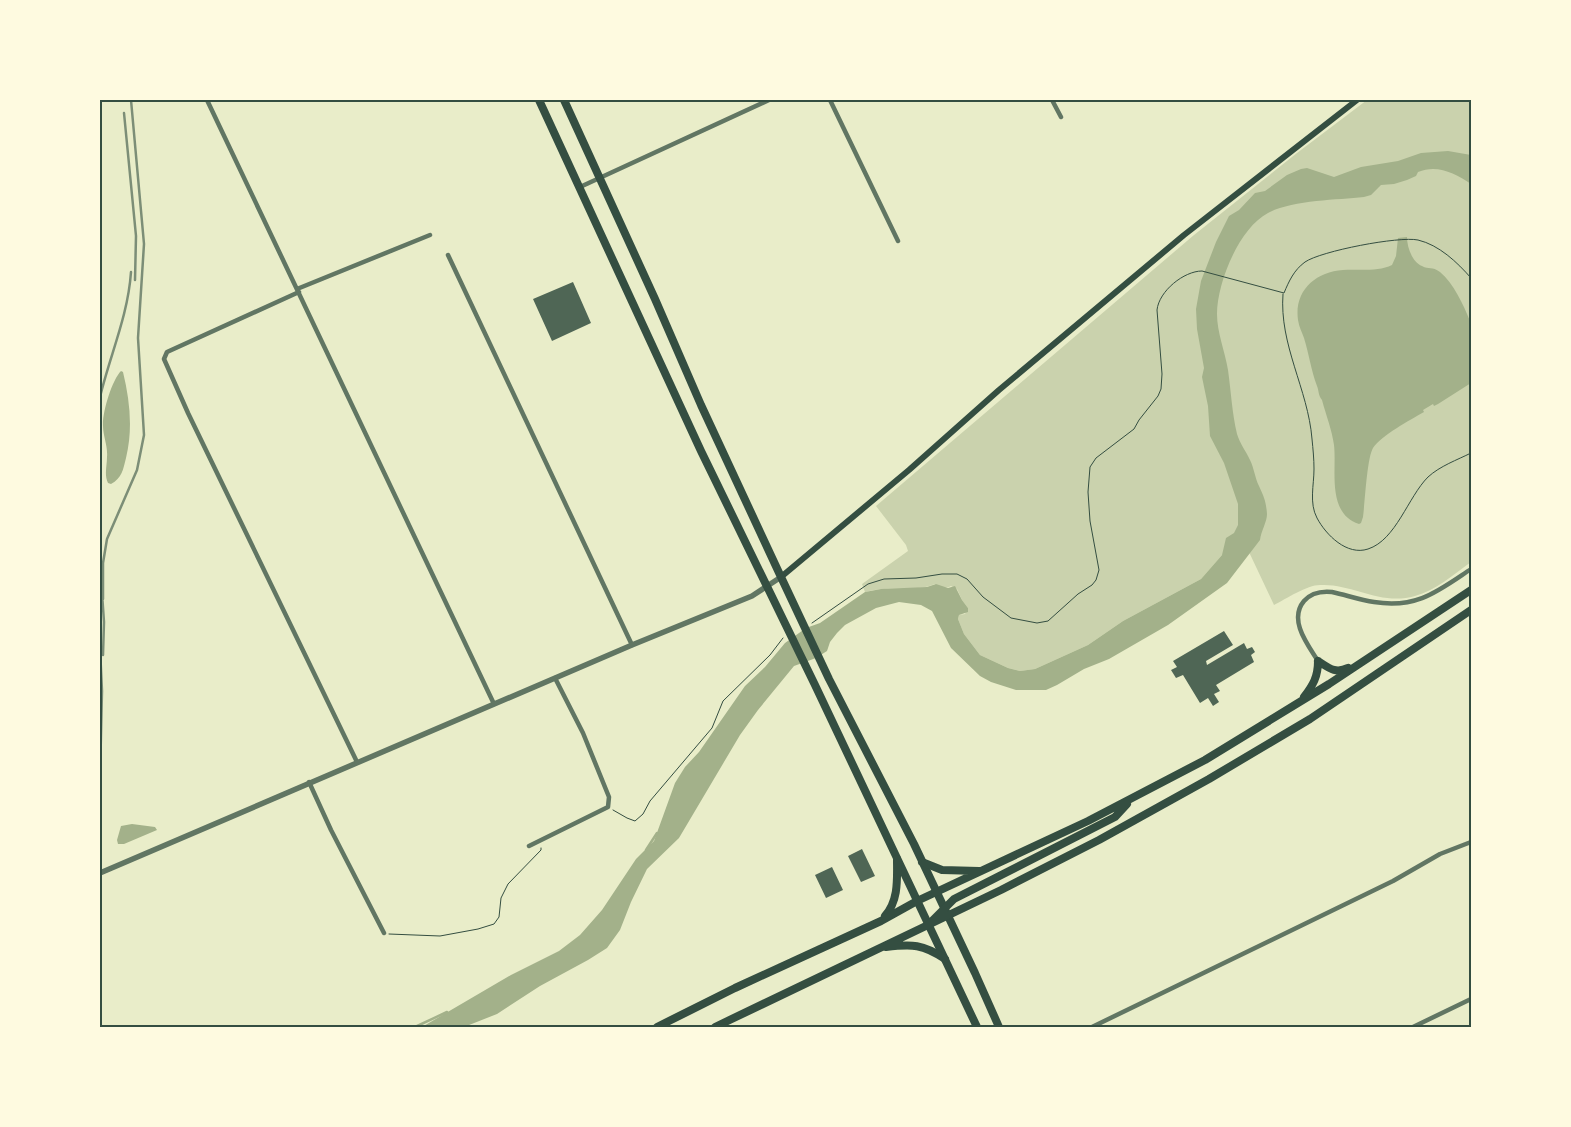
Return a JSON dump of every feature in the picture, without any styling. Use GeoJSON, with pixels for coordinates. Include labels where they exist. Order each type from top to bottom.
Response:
{"type":"FeatureCollection","features":[{"type":"Feature","properties":{"kind":"main road"},"geometry":{"type":"LineString","coordinates":[[539,100],[697,444],[815,685],[977,1027]]}},
{"type":"Feature","properties":{"kind":"main road"},"geometry":{"type":"LineString","coordinates":[[564,100],[601,178],[701,405],[801,620],[937,892],[999,1027]]}},
{"type":"Feature","properties":{"kind":"main road"},"geometry":{"type":"LineString","coordinates":[[781,577],[909,470],[999,390],[1184,235],[1357,100]]}},
{"type":"Feature","properties":{"kind":"main road"},"geometry":{"type":"LineString","coordinates":[[657,1027],[735,988],[881,921],[917,901],[1088,821],[1205,760],[1300,702],[1471,590]]}},
{"type":"Feature","properties":{"kind":"main road"},"geometry":{"type":"LineString","coordinates":[[715,1027],[928,925],[946,912],[1001,890],[1099,840],[1210,779],[1310,719],[1471,610]]}},
{"type":"Feature","properties":{"kind":"main road"},"geometry":{"type":"LineString","coordinates":[[1318,661],[1333,671],[1338,671],[1367,659]]}},
{"type":"Feature","properties":{"kind":"main road"},"geometry":{"type":"LineString","coordinates":[[1300,702],[1314,685],[1318,674],[1318,661]]}},
{"type":"Feature","properties":{"kind":"main road"},"geometry":{"type":"LineString","coordinates":[[946,912],[954,899],[1115,817],[1134,798]]}},
{"type":"Feature","properties":{"kind":"main road"},"geometry":{"type":"LineString","coordinates":[[881,921],[890,910],[896,895],[897,859]]}},
{"type":"Feature","properties":{"kind":"main road"},"geometry":{"type":"LineString","coordinates":[[922,862],[951,872],[983,871]]}},
{"type":"Feature","properties":{"kind":"main road"},"geometry":{"type":"LineString","coordinates":[[879,948],[916,945],[934,952],[945,960]]}},
{"type":"Feature","properties":{"kind":"street"},"geometry":{"type":"LineString","coordinates":[[207,100],[494,704]]}},
{"type":"Feature","properties":{"kind":"street"},"geometry":{"type":"LineString","coordinates":[[580,187],[769,100]]}},
{"type":"Feature","properties":{"kind":"street"},"geometry":{"type":"LineString","coordinates":[[830,100],[898,241]]}},
{"type":"Feature","properties":{"kind":"street"},"geometry":{"type":"LineString","coordinates":[[1052,100],[1061,117]]}},
{"type":"Feature","properties":{"kind":"street"},"geometry":{"type":"LineString","coordinates":[[357,762],[188,413],[164,359],[167,352],[298,291],[430,235]]}},
{"type":"Feature","properties":{"kind":"street"},"geometry":{"type":"LineString","coordinates":[[448,255],[632,645]]}},
{"type":"Feature","properties":{"kind":"street"},"geometry":{"type":"LineString","coordinates":[[1318,661],[1304,637],[1298,622],[1300,608],[1309,596],[1324,591],[1382,603],[1409,603],[1435,593],[1471,569]]}},
{"type":"Feature","properties":{"kind":"street"},"geometry":{"type":"LineString","coordinates":[[100,873],[309,782],[752,596],[781,577]]}},
{"type":"Feature","properties":{"kind":"street"},"geometry":{"type":"LineString","coordinates":[[529,846],[608,807],[609,796],[583,734],[555,678]]}},
{"type":"Feature","properties":{"kind":"street"},"geometry":{"type":"LineString","coordinates":[[309,782],[384,933]]}},
{"type":"Feature","properties":{"kind":"street"},"geometry":{"type":"LineString","coordinates":[[1092,1027],[1392,881],[1440,854],[1471,842]]}},
{"type":"Feature","properties":{"kind":"street"},"geometry":{"type":"LineString","coordinates":[[1413,1027],[1471,999]]}},
{"type":"Feature","properties":{"kind":"path"},"geometry":{"type":"LineString","coordinates":[[1471,278],[1446,254],[1422,241],[1394,241],[1343,249],[1316,256],[1298,268],[1290,278],[1284,293],[1283,325],[1310,424],[1314,460],[1314,512],[1322,526],[1340,544],[1355,551],[1370,549],[1377,545],[1388,534],[1426,479],[1439,469],[1471,453]]}},
{"type":"Feature","properties":{"kind":"path"},"geometry":{"type":"LineString","coordinates":[[809,624],[868,584],[884,579],[916,578],[942,574],[957,574],[967,579],[983,597],[1012,618],[1037,623],[1048,621],[1096,580],[1099,570],[1088,501],[1090,467],[1096,458],[1131,433],[1161,389],[1162,374],[1158,301],[1168,289],[1183,278],[1202,271],[1284,293]]}},
{"type":"Feature","properties":{"kind":"path"},"geometry":{"type":"LineString","coordinates":[[608,807],[627,818],[636,820],[643,814],[650,801],[712,728],[723,702],[770,655],[787,631]]}},
{"type":"Feature","properties":{"kind":"path"},"geometry":{"type":"LineString","coordinates":[[384,933],[440,936],[494,924],[499,917],[501,898],[508,884],[541,850],[540,841]]}},
{"type":"Feature","properties":{"kind":"shaded area"},"geometry":{"type":"Polygon","coordinates":[[[1367,100],[1471,100],[1471,562],[1437,586],[1415,596],[1390,598],[1343,587],[1320,585],[1303,590],[1274,605],[1249,552],[1222,555],[1201,579],[1123,621],[1088,645],[1035,669],[1020,671],[1008,668],[980,655],[964,634],[958,619],[959,615],[965,614],[968,608],[957,589],[951,586],[943,587],[935,584],[927,587],[883,589],[865,592],[862,584],[908,551],[906,545],[876,506],[1194,235],[1367,100]]]}},
{"type":"Feature","properties":{"kind":"shaded area"},"geometry":{"type":"Polygon","coordinates":[[[1448,151],[1471,155],[1471,184],[1459,176],[1446,171],[1439,169],[1425,170],[1418,172],[1416,176],[1407,180],[1381,185],[1371,195],[1364,197],[1302,203],[1278,209],[1257,220],[1239,243],[1225,272],[1221,287],[1217,314],[1218,328],[1228,370],[1237,434],[1251,463],[1264,499],[1267,514],[1260,540],[1227,583],[1168,625],[1109,659],[1084,669],[1046,690],[1016,690],[991,682],[980,676],[951,648],[932,611],[921,605],[899,602],[876,608],[845,625],[830,642],[827,651],[816,658],[794,666],[758,710],[740,735],[679,838],[647,869],[620,930],[607,948],[540,986],[497,1014],[464,1027],[422,1027],[511,975],[559,951],[580,935],[602,910],[636,859],[654,841],[675,783],[745,686],[765,667],[785,643],[806,628],[820,623],[865,592],[881,589],[927,587],[936,584],[948,588],[955,586],[968,608],[968,612],[959,615],[958,619],[964,634],[980,655],[1008,668],[1020,671],[1035,669],[1088,645],[1123,621],[1201,579],[1222,555],[1226,538],[1234,533],[1238,525],[1238,504],[1224,463],[1210,436],[1196,309],[1201,281],[1216,242],[1229,216],[1239,210],[1255,193],[1265,191],[1287,175],[1301,169],[1307,168],[1334,177],[1361,167],[1398,161],[1421,153],[1448,151]]]}},
{"type":"Feature","properties":{"kind":"shaded area"},"geometry":{"type":"Polygon","coordinates":[[[1407,237],[1409,250],[1415,261],[1424,267],[1437,270],[1450,282],[1470,321],[1472,333],[1471,383],[1438,404],[1434,406],[1433,404],[1423,410],[1424,412],[1389,433],[1373,448],[1368,470],[1363,517],[1359,524],[1342,511],[1337,501],[1333,439],[1299,325],[1299,300],[1308,285],[1324,275],[1343,270],[1374,269],[1392,265],[1396,256],[1398,238],[1407,237]]]}},
{"type":"Feature","properties":{"kind":"shaded area"},"geometry":{"type":"Polygon","coordinates":[[[121,371],[123,372],[129,404],[130,426],[123,470],[118,479],[111,484],[108,483],[106,477],[107,453],[103,420],[111,389],[121,371]]]}},
{"type":"Feature","properties":{"kind":"shaded area"},"geometry":{"type":"Polygon","coordinates":[[[132,824],[155,827],[157,830],[124,844],[118,844],[117,840],[121,826],[132,824]]]}},
{"type":"Feature","properties":{"kind":"building"},"geometry":{"type":"Polygon","coordinates":[[[573,282],[591,323],[552,341],[533,299],[573,282]]]}},
{"type":"Feature","properties":{"kind":"building"},"geometry":{"type":"Polygon","coordinates":[[[1224,631],[1233,645],[1206,661],[1207,665],[1244,643],[1247,649],[1252,647],[1255,652],[1251,655],[1254,662],[1216,685],[1220,691],[1214,694],[1219,702],[1213,706],[1208,698],[1200,703],[1183,675],[1176,678],[1171,670],[1177,667],[1173,661],[1224,631]]]}},
{"type":"Feature","properties":{"kind":"building"},"geometry":{"type":"Polygon","coordinates":[[[862,849],[875,876],[861,882],[848,856],[862,849]]]}},
{"type":"Feature","properties":{"kind":"building"},"geometry":{"type":"Polygon","coordinates":[[[832,867],[843,890],[826,898],[815,875],[832,867]]]}},
{"type":"Feature","properties":{"kind":"waterway"},"geometry":{"type":"LineString","coordinates":[[646,850],[657,833]]}},
{"type":"Feature","properties":{"kind":"waterway"},"geometry":{"type":"LineString","coordinates":[[415,1027],[447,1012]]}},
{"type":"Feature","properties":{"kind":"railway"},"geometry":{"type":"LineString","coordinates":[[103,599],[103,563],[107,539],[137,470],[144,435],[138,338],[144,244],[131,100]]}},
{"type":"Feature","properties":{"kind":"railway"},"geometry":{"type":"LineString","coordinates":[[124,113],[136,236],[135,280]]}},
{"type":"Feature","properties":{"kind":"railway"},"geometry":{"type":"LineString","coordinates":[[100,397],[123,320],[131,272]]}},
{"type":"Feature","properties":{"kind":"railway"},"geometry":{"type":"LineString","coordinates":[[102,593],[104,622],[103,655]]}},
{"type":"Feature","properties":{"kind":"railway"},"geometry":{"type":"LineString","coordinates":[[100,648],[102,691],[100,778]]}}]}
